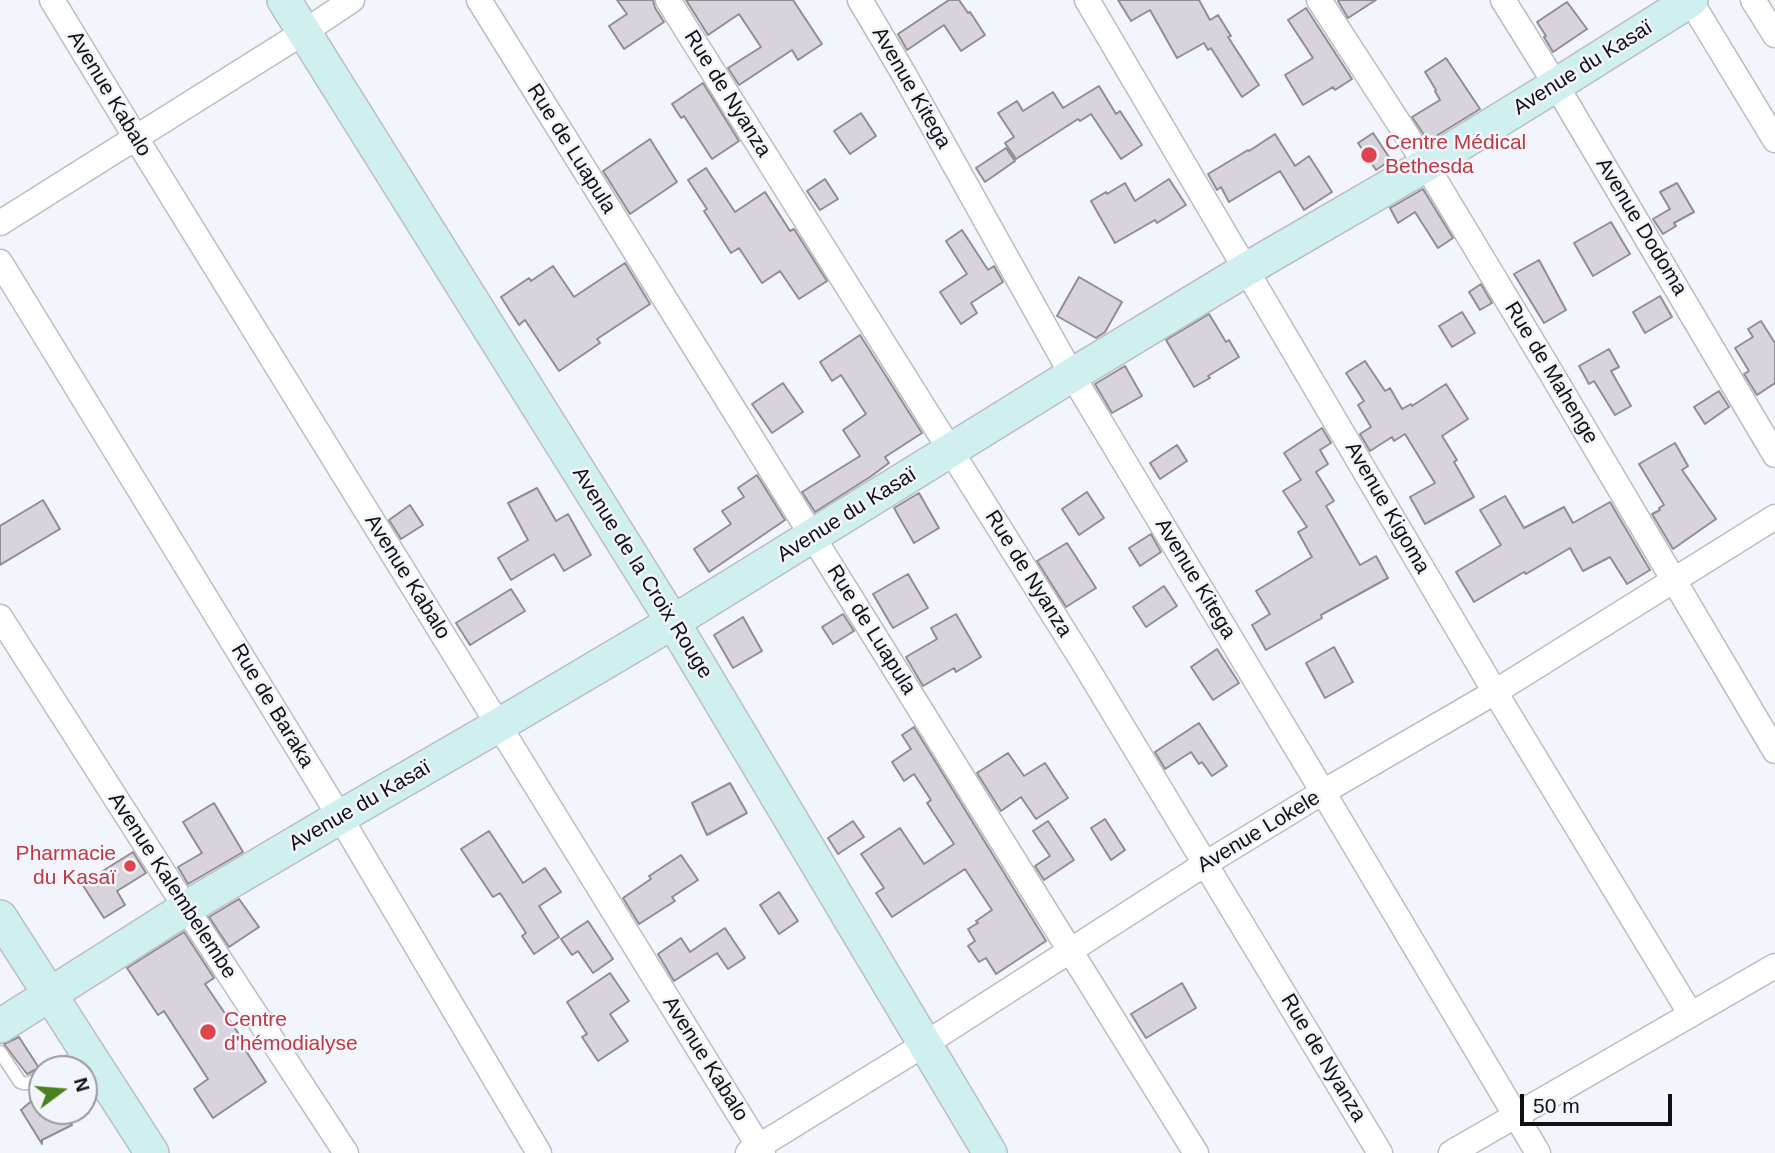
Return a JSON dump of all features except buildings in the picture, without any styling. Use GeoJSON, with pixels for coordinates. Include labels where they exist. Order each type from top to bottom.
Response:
{"type":"FeatureCollection","features":[{"type":"Feature","properties":{"kind":"street","name":"Avenue Kabalo"},"geometry":{"type":"LineString","coordinates":[[52,0],[499,726],[756,1151]]}},
{"type":"Feature","properties":{"kind":"street","name":"Avenue de la Croix Rouge"},"geometry":{"type":"LineString","coordinates":[[284,0],[673,622],[990,1153]]}},
{"type":"Feature","properties":{"kind":"street"},"geometry":{"type":"LineString","coordinates":[[0,223],[352,0]]}},
{"type":"Feature","properties":{"kind":"street","name":"Rue de Luapula"},"geometry":{"type":"LineString","coordinates":[[479,0],[1196,1153]]}},
{"type":"Feature","properties":{"kind":"street","name":"Rue de Nyanza"},"geometry":{"type":"LineString","coordinates":[[668,0],[1082,660],[1380,1153]]}},
{"type":"Feature","properties":{"kind":"street","name":"Avenue Kitega"},"geometry":{"type":"LineString","coordinates":[[860,0],[1072,374],[1538,1153]]}},
{"type":"Feature","properties":{"kind":"street","name":"Avenue Kigoma"},"geometry":{"type":"LineString","coordinates":[[1087,0],[1495,692],[1690,1013]]}},
{"type":"Feature","properties":{"kind":"street","name":"Rue de Mahenge"},"geometry":{"type":"LineString","coordinates":[[1319,0],[1426,165],[1775,751]]}},
{"type":"Feature","properties":{"kind":"street","name":"Avenue Dodoma"},"geometry":{"type":"LineString","coordinates":[[1503,0],[1775,456]]}},
{"type":"Feature","properties":{"kind":"street"},"geometry":{"type":"LineString","coordinates":[[1690,0],[1775,140]]}},
{"type":"Feature","properties":{"kind":"street","name":"Avenue du Kasaï"},"geometry":{"type":"LineString","coordinates":[[0,1026],[186,908],[673,622],[1072,374],[1426,165],[1690,0]]}},
{"type":"Feature","properties":{"kind":"street"},"geometry":{"type":"LineString","coordinates":[[1753,0],[1775,34]]}},
{"type":"Feature","properties":{"kind":"street","name":"Rue de Baraka"},"geometry":{"type":"LineString","coordinates":[[0,262],[340,817],[539,1153]]}},
{"type":"Feature","properties":{"kind":"street","name":"Avenue Lokele"},"geometry":{"type":"LineString","coordinates":[[756,1151],[1205,864],[1495,692],[1775,517]]}},
{"type":"Feature","properties":{"kind":"street","name":"Avenue Kalembelembe"},"geometry":{"type":"LineString","coordinates":[[0,617],[346,1153]]}},
{"type":"Feature","properties":{"kind":"street"},"geometry":{"type":"LineString","coordinates":[[0,917],[152,1153]]}},
{"type":"Feature","properties":{"kind":"street"},"geometry":{"type":"LineString","coordinates":[[1451,1153],[1775,966]]}},
{"type":"Feature","properties":{"kind":"lane"},"geometry":{"type":"LineString","coordinates":[[0,1052],[20,1082],[28,1083]]}},
{"type":"Feature","properties":{"kind":"lane"},"geometry":{"type":"LineString","coordinates":[[81,1055],[87,1052]]}},
{"type":"Feature","properties":{"kind":"place","name":"Centre Médical Bethesda"},"geometry":{"type":"Point","coordinates":[1369,155]}},
{"type":"Feature","properties":{"kind":"place","name":"Pharmacie du Kasaï"},"geometry":{"type":"Point","coordinates":[130,866]}},
{"type":"Feature","properties":{"kind":"place","name":"Centre d'hémodialyse"},"geometry":{"type":"Point","coordinates":[208,1032]}}]}
